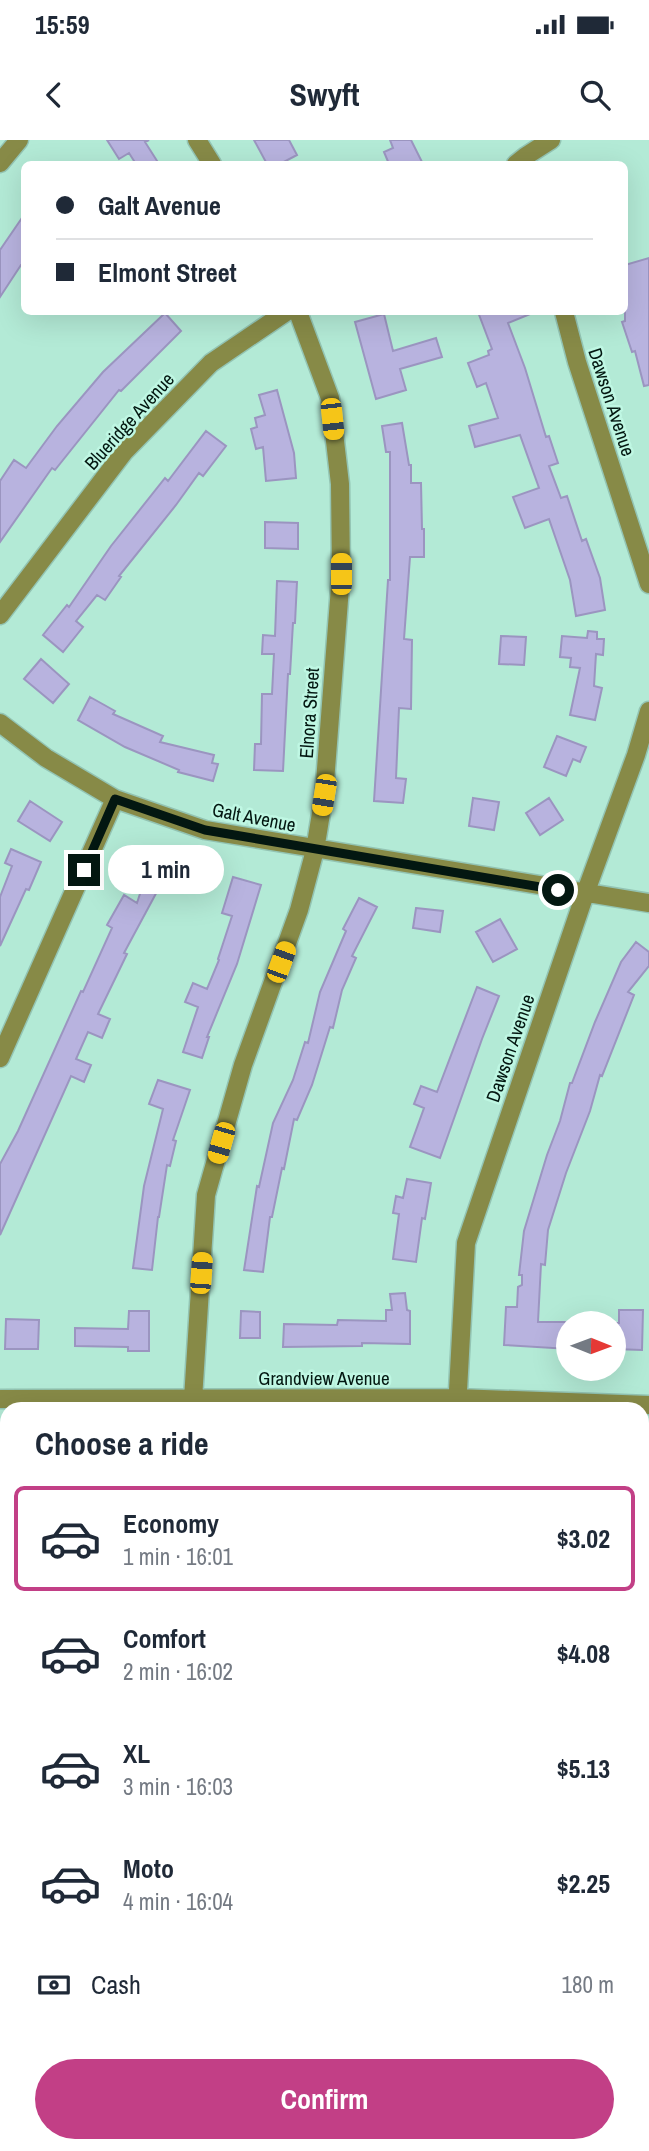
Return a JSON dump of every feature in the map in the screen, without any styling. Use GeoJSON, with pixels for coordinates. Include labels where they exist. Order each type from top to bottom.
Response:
{"type":"FeatureCollection","features":[{"type":"Feature","properties":{"kind":"street"},"geometry":{"type":"LineString","coordinates":[[0,163],[19,140]]}},
{"type":"Feature","properties":{"kind":"street"},"geometry":{"type":"LineString","coordinates":[[197,140],[210,161]]}},
{"type":"Feature","properties":{"kind":"street"},"geometry":{"type":"LineString","coordinates":[[523,156],[551,140]]}},
{"type":"Feature","properties":{"kind":"street","name":"Blueridge Avenue"},"geometry":{"type":"LineString","coordinates":[[0,615],[124,452],[211,363],[282,315]]}},
{"type":"Feature","properties":{"kind":"street","name":"Elnora Street"},"geometry":{"type":"LineString","coordinates":[[193,1399],[206,1195],[243,1065],[299,911],[315,850],[324,795],[341,574],[340,484],[330,398],[299,315]]}},
{"type":"Feature","properties":{"kind":"street","name":"Dawson Avenue"},"geometry":{"type":"LineString","coordinates":[[565,315],[576,362],[649,584]]}},
{"type":"Feature","properties":{"kind":"street","name":"Dawson Avenue"},"geometry":{"type":"LineString","coordinates":[[457,1402],[466,1243],[649,711]]}},
{"type":"Feature","properties":{"kind":"street","name":"Galt Avenue"},"geometry":{"type":"LineString","coordinates":[[0,723],[47,758],[115,799],[205,830],[649,904]]}},
{"type":"Feature","properties":{"kind":"street"},"geometry":{"type":"LineString","coordinates":[[0,1058],[115,799]]}},
{"type":"Feature","properties":{"kind":"street","name":"Grandview Avenue"},"geometry":{"type":"LineString","coordinates":[[0,1399],[391,1402]]}},
{"type":"Feature","properties":{"kind":"building"},"geometry":{"type":"Polygon","coordinates":[[[107,140],[149,140],[145,142],[157,161],[134,161],[129,153],[119,159],[107,140]]]}},
{"type":"Feature","properties":{"kind":"building"},"geometry":{"type":"Polygon","coordinates":[[[254,140],[289,140],[297,155],[286,161],[265,161],[254,140]]]}},
{"type":"Feature","properties":{"kind":"building"},"geometry":{"type":"Polygon","coordinates":[[[390,140],[411,140],[422,161],[388,161],[384,152],[393,148],[390,140]]]}},
{"type":"Feature","properties":{"kind":"building"},"geometry":{"type":"Polygon","coordinates":[[[21,219],[21,265],[0,297],[0,250],[21,219]]]}},
{"type":"Feature","properties":{"kind":"building"},"geometry":{"type":"Polygon","coordinates":[[[649,258],[649,385],[644,386],[635,351],[632,352],[622,322],[625,321],[625,315],[628,315],[628,264],[649,258]]]}},
{"type":"Feature","properties":{"kind":"building"},"geometry":{"type":"Polygon","coordinates":[[[163,315],[167,315],[181,331],[121,391],[119,390],[55,470],[52,468],[0,542],[0,481],[14,460],[26,468],[103,372],[163,315]]]}},
{"type":"Feature","properties":{"kind":"building"},"geometry":{"type":"Polygon","coordinates":[[[384,315],[393,351],[436,338],[442,357],[400,369],[406,390],[376,399],[355,322],[384,315]]]}},
{"type":"Feature","properties":{"kind":"building"},"geometry":{"type":"Polygon","coordinates":[[[479,315],[528,315],[508,323],[546,437],[549,436],[558,463],[549,466],[561,498],[567,496],[582,541],[586,539],[600,578],[605,610],[576,616],[570,580],[549,519],[525,528],[513,497],[539,488],[520,435],[475,447],[469,426],[498,418],[486,383],[477,387],[468,363],[489,355],[488,351],[492,349],[479,315]]]}},
{"type":"Feature","properties":{"kind":"building"},"geometry":{"type":"Polygon","coordinates":[[[277,390],[294,453],[296,478],[266,481],[263,447],[256,449],[251,429],[257,427],[255,418],[265,415],[259,395],[277,390]]]}},
{"type":"Feature","properties":{"kind":"building"},"geometry":{"type":"Polygon","coordinates":[[[402,423],[411,465],[411,483],[421,483],[424,529],[424,557],[410,557],[404,639],[412,640],[411,709],[399,708],[396,778],[406,779],[403,803],[374,801],[390,580],[390,452],[386,452],[382,426],[402,423]]]}},
{"type":"Feature","properties":{"kind":"building"},"geometry":{"type":"Polygon","coordinates":[[[206,431],[226,446],[203,476],[199,473],[119,576],[121,577],[105,600],[97,595],[76,621],[83,627],[63,652],[43,635],[67,605],[69,607],[111,546],[165,478],[168,481],[206,431]]]}},
{"type":"Feature","properties":{"kind":"building"},"geometry":{"type":"Polygon","coordinates":[[[265,522],[298,523],[298,549],[265,548],[265,522]]]}},
{"type":"Feature","properties":{"kind":"building"},"geometry":{"type":"Polygon","coordinates":[[[277,581],[297,582],[288,674],[283,771],[254,770],[255,744],[261,744],[262,694],[272,694],[274,654],[262,654],[263,635],[275,636],[277,581]]]}},
{"type":"Feature","properties":{"kind":"building"},"geometry":{"type":"Polygon","coordinates":[[[588,631],[597,632],[597,639],[604,639],[603,655],[596,654],[594,686],[602,688],[595,720],[570,715],[580,668],[570,667],[571,658],[560,657],[562,636],[587,638],[588,631]]]}},
{"type":"Feature","properties":{"kind":"building"},"geometry":{"type":"Polygon","coordinates":[[[501,636],[526,637],[524,665],[499,664],[501,636]]]}},
{"type":"Feature","properties":{"kind":"building"},"geometry":{"type":"Polygon","coordinates":[[[41,659],[69,684],[53,703],[24,679],[41,659]]]}},
{"type":"Feature","properties":{"kind":"building"},"geometry":{"type":"Polygon","coordinates":[[[90,697],[115,711],[113,714],[163,736],[160,742],[214,755],[212,763],[218,764],[213,781],[178,772],[179,770],[125,747],[78,720],[90,697]]]}},
{"type":"Feature","properties":{"kind":"building"},"geometry":{"type":"Polygon","coordinates":[[[557,736],[586,747],[580,762],[573,759],[566,776],[544,767],[557,736]]]}},
{"type":"Feature","properties":{"kind":"building"},"geometry":{"type":"Polygon","coordinates":[[[473,798],[499,802],[494,830],[469,826],[473,798]]]}},
{"type":"Feature","properties":{"kind":"building"},"geometry":{"type":"Polygon","coordinates":[[[549,798],[563,820],[540,835],[526,813],[549,798]]]}},
{"type":"Feature","properties":{"kind":"building"},"geometry":{"type":"Polygon","coordinates":[[[30,801],[62,822],[50,841],[18,821],[30,801]]]}},
{"type":"Feature","properties":{"kind":"building"},"geometry":{"type":"Polygon","coordinates":[[[11,849],[41,862],[0,946],[0,897],[12,866],[5,863],[11,849]]]}},
{"type":"Feature","properties":{"kind":"building"},"geometry":{"type":"Polygon","coordinates":[[[152,857],[181,867],[173,890],[160,886],[124,953],[127,954],[98,1014],[110,1019],[102,1038],[88,1032],[76,1059],[91,1065],[84,1082],[71,1076],[0,1235],[0,1164],[18,1131],[112,928],[107,925],[124,895],[137,903],[152,857]]]}},
{"type":"Feature","properties":{"kind":"building"},"geometry":{"type":"Polygon","coordinates":[[[233,877],[261,885],[237,964],[207,1037],[202,1058],[183,1052],[198,1007],[185,1002],[193,983],[207,989],[219,960],[232,916],[222,913],[233,877]]]}},
{"type":"Feature","properties":{"kind":"building"},"geometry":{"type":"Polygon","coordinates":[[[359,898],[377,907],[352,956],[356,958],[342,990],[333,1028],[330,1027],[312,1085],[297,1120],[294,1119],[284,1169],[282,1168],[270,1217],[263,1272],[244,1270],[257,1186],[259,1187],[273,1123],[293,1080],[305,1042],[308,1043],[320,992],[346,931],[343,929],[359,898]]]}},
{"type":"Feature","properties":{"kind":"building"},"geometry":{"type":"Polygon","coordinates":[[[416,908],[443,911],[440,932],[413,928],[416,908]]]}},
{"type":"Feature","properties":{"kind":"building"},"geometry":{"type":"Polygon","coordinates":[[[500,919],[517,949],[493,962],[476,932],[500,919]]]}},
{"type":"Feature","properties":{"kind":"building"},"geometry":{"type":"Polygon","coordinates":[[[636,942],[649,952],[649,966],[628,992],[634,995],[602,1076],[600,1075],[548,1230],[545,1265],[541,1264],[538,1322],[556,1322],[556,1348],[504,1345],[506,1307],[517,1307],[518,1287],[522,1285],[522,1275],[519,1275],[524,1231],[547,1155],[570,1083],[621,962],[636,942]]]}},
{"type":"Feature","properties":{"kind":"building"},"geometry":{"type":"Polygon","coordinates":[[[477,987],[499,996],[440,1158],[410,1147],[424,1108],[414,1104],[421,1086],[437,1092],[477,987]]]}},
{"type":"Feature","properties":{"kind":"building"},"geometry":{"type":"Polygon","coordinates":[[[158,1080],[190,1090],[173,1140],[176,1141],[170,1166],[167,1165],[152,1270],[133,1268],[144,1186],[163,1109],[149,1104],[158,1080]]]}},
{"type":"Feature","properties":{"kind":"building"},"geometry":{"type":"Polygon","coordinates":[[[407,1179],[431,1183],[425,1219],[422,1218],[416,1262],[393,1259],[399,1214],[393,1213],[396,1196],[403,1198],[407,1179]]]}},
{"type":"Feature","properties":{"kind":"building"},"geometry":{"type":"Polygon","coordinates":[[[405,1293],[407,1310],[410,1311],[410,1344],[362,1343],[362,1346],[283,1347],[284,1324],[337,1325],[338,1320],[386,1321],[386,1310],[392,1310],[390,1294],[405,1293]]]}},
{"type":"Feature","properties":{"kind":"building"},"geometry":{"type":"Polygon","coordinates":[[[643,1310],[642,1350],[626,1349],[626,1311],[619,1311],[643,1310]]]}},
{"type":"Feature","properties":{"kind":"building"},"geometry":{"type":"Polygon","coordinates":[[[129,1311],[149,1311],[149,1351],[128,1351],[128,1347],[75,1346],[75,1328],[128,1329],[129,1311]]]}},
{"type":"Feature","properties":{"kind":"building"},"geometry":{"type":"Polygon","coordinates":[[[241,1311],[260,1312],[260,1338],[240,1338],[241,1311]]]}},
{"type":"Feature","properties":{"kind":"building"},"geometry":{"type":"Polygon","coordinates":[[[6,1319],[39,1320],[38,1349],[5,1349],[6,1319]]]}},
{"type":"Feature","properties":{"kind":"route"},"geometry":{"type":"LineString","coordinates":[[84,870],[115,799],[205,830],[558,890]]}}]}
